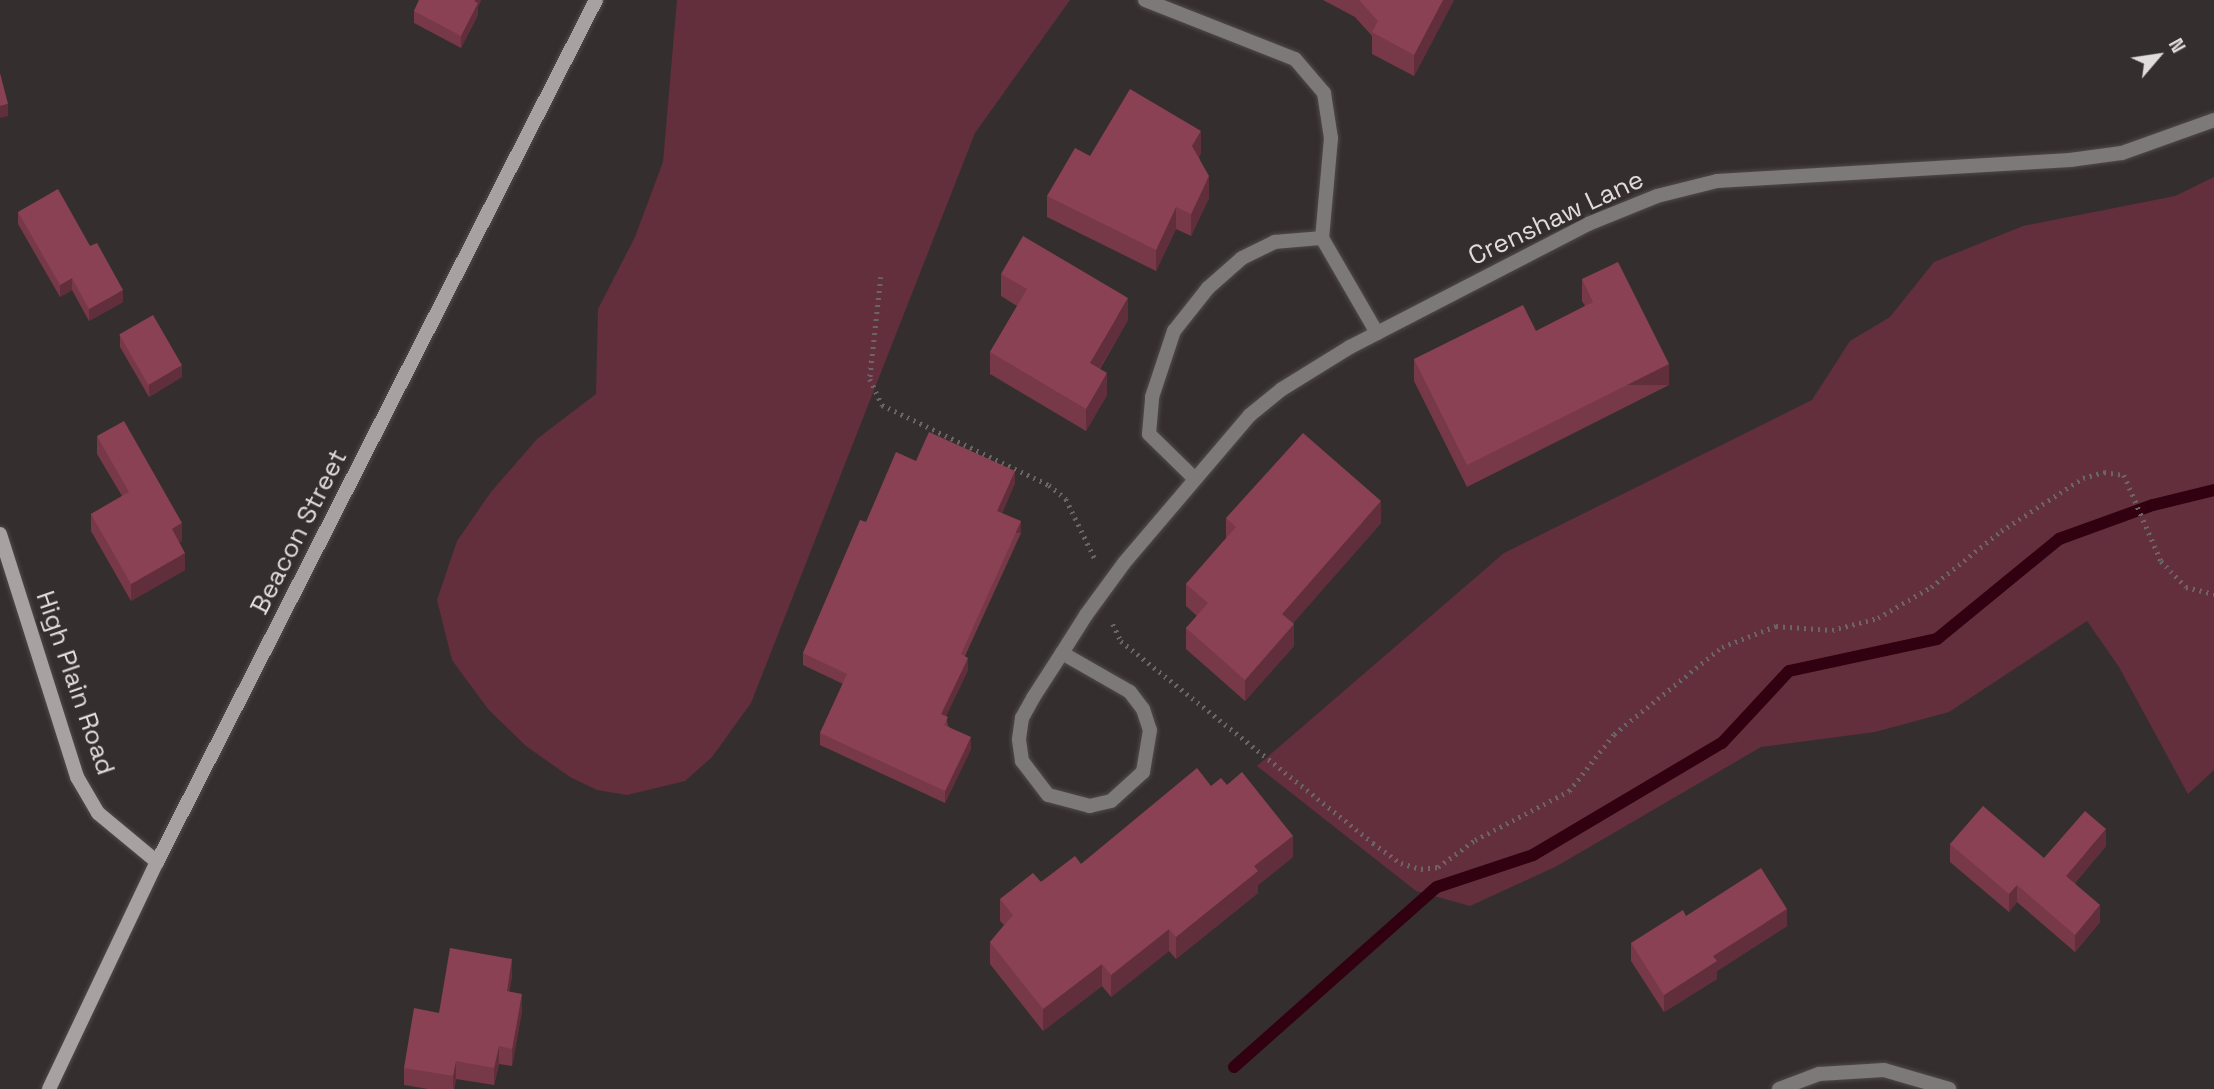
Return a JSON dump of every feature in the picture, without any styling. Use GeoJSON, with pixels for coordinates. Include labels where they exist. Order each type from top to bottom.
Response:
{"type":"FeatureCollection","features":[{"type":"Feature","properties":{"kind":"main road","name":"Beacon Street"},"geometry":{"type":"LineString","coordinates":[[49,1089],[157,862],[596,0]]}},
{"type":"Feature","properties":{"kind":"main road","name":"High Plain Road"},"geometry":{"type":"LineString","coordinates":[[0,534],[77,777],[98,813],[157,862]]}},
{"type":"Feature","properties":{"kind":"street"},"geometry":{"type":"LineString","coordinates":[[1145,0],[1295,59],[1324,93],[1331,138],[1322,238],[1377,333]]}},
{"type":"Feature","properties":{"kind":"street","name":"Crenshaw Lane"},"geometry":{"type":"LineString","coordinates":[[1062,653],[1130,692],[1143,709],[1150,730],[1143,772],[1111,801],[1090,806],[1048,795],[1022,761],[1022,718],[1062,653],[1105,589],[1194,478],[1250,415],[1282,389],[1377,333],[1588,224],[1657,196],[1717,181],[2070,160],[2122,153],[2214,120]]}},
{"type":"Feature","properties":{"kind":"street"},"geometry":{"type":"LineString","coordinates":[[1194,478],[1149,435],[1152,397],[1174,331],[1208,288],[1242,258],[1275,242],[1322,238]]}},
{"type":"Feature","properties":{"kind":"street"},"geometry":{"type":"LineString","coordinates":[[1779,1089],[1819,1074],[1884,1070],[1949,1089]]}},
{"type":"Feature","properties":{"kind":"path"},"geometry":{"type":"LineString","coordinates":[[881,277],[870,379],[882,405],[1049,485],[1076,517],[1105,589],[1121,641],[1391,857],[1411,868],[1431,869],[1485,834],[1569,791],[1623,726],[1700,663],[1741,636],[1776,626],[1843,629],[1878,618],[1931,587],[2069,485],[2116,471],[2133,486],[2161,561],[2176,580],[2214,594]]}},
{"type":"Feature","properties":{"kind":"shaded area"},"geometry":{"type":"Polygon","coordinates":[[[677,0],[1070,0],[975,133],[751,703],[712,757],[685,781],[627,795],[597,790],[570,777],[526,746],[488,709],[452,660],[437,600],[457,541],[491,492],[537,439],[596,394],[598,309],[635,237],[663,162],[677,0]]]}},
{"type":"Feature","properties":{"kind":"shaded area"},"geometry":{"type":"Polygon","coordinates":[[[2214,177],[2214,770],[2188,794],[2119,667],[2087,621],[1949,712],[1875,732],[1761,747],[1557,866],[1470,906],[1416,891],[1257,766],[1504,553],[1812,400],[1850,341],[1890,317],[1934,262],[2023,226],[2175,196],[2214,177]]]}},
{"type":"Feature","properties":{"kind":"building"},"geometry":{"type":"Polygon","coordinates":[[[419,0],[475,0],[478,3],[461,36],[414,11],[419,0]]]}},
{"type":"Feature","properties":{"kind":"building"},"geometry":{"type":"Polygon","coordinates":[[[1359,0],[1443,0],[1414,55],[1372,32],[1378,21],[1359,0]]]}},
{"type":"Feature","properties":{"kind":"building"},"geometry":{"type":"Polygon","coordinates":[[[0,73],[8,104],[0,106],[0,73]]]}},
{"type":"Feature","properties":{"kind":"building"},"geometry":{"type":"Polygon","coordinates":[[[1130,89],[1201,131],[1192,146],[1209,176],[1191,214],[1176,207],[1156,250],[1047,196],[1075,148],[1090,156],[1130,89]]]}},
{"type":"Feature","properties":{"kind":"building"},"geometry":{"type":"Polygon","coordinates":[[[58,189],[90,246],[97,243],[123,290],[89,309],[72,278],[60,285],[18,212],[58,189]]]}},
{"type":"Feature","properties":{"kind":"building"},"geometry":{"type":"Polygon","coordinates":[[[1023,236],[1128,298],[1090,363],[1107,373],[1086,409],[990,352],[1027,289],[1001,274],[1023,236]]]}},
{"type":"Feature","properties":{"kind":"building"},"geometry":{"type":"Polygon","coordinates":[[[1618,262],[1669,364],[1467,465],[1414,359],[1523,305],[1536,331],[1593,302],[1582,279],[1618,262]]]}},
{"type":"Feature","properties":{"kind":"building"},"geometry":{"type":"Polygon","coordinates":[[[153,315],[182,365],[148,385],[119,334],[153,315]]]}},
{"type":"Feature","properties":{"kind":"building"},"geometry":{"type":"Polygon","coordinates":[[[124,421],[182,523],[172,529],[185,553],[131,584],[91,514],[129,492],[97,436],[124,421]]]}},
{"type":"Feature","properties":{"kind":"building"},"geometry":{"type":"Polygon","coordinates":[[[929,432],[1015,471],[997,511],[1021,521],[961,654],[968,658],[941,714],[948,717],[944,725],[971,737],[945,791],[820,733],[847,674],[803,653],[860,520],[866,522],[896,452],[916,461],[929,432]]]}},
{"type":"Feature","properties":{"kind":"building"},"geometry":{"type":"Polygon","coordinates":[[[1303,433],[1381,501],[1282,614],[1294,624],[1245,680],[1186,628],[1208,603],[1186,584],[1236,527],[1226,518],[1303,433]]]}},
{"type":"Feature","properties":{"kind":"building"},"geometry":{"type":"Polygon","coordinates":[[[1197,768],[1211,786],[1221,778],[1227,785],[1242,772],[1293,836],[1254,866],[1258,871],[1176,937],[1169,929],[1111,975],[1102,964],[1043,1009],[990,942],[1013,915],[1000,899],[1033,873],[1041,882],[1075,856],[1081,864],[1197,768]]]}},
{"type":"Feature","properties":{"kind":"building"},"geometry":{"type":"Polygon","coordinates":[[[1983,806],[2044,858],[2085,811],[2106,829],[2066,876],[2100,905],[2075,935],[2017,885],[2009,894],[1950,844],[1983,806]]]}},
{"type":"Feature","properties":{"kind":"building"},"geometry":{"type":"Polygon","coordinates":[[[1761,868],[1787,909],[1713,956],[1717,961],[1664,995],[1631,943],[1683,910],[1686,916],[1761,868]]]}},
{"type":"Feature","properties":{"kind":"building"},"geometry":{"type":"Polygon","coordinates":[[[450,948],[512,959],[507,991],[522,994],[512,1049],[499,1046],[494,1068],[456,1061],[453,1076],[404,1068],[414,1008],[439,1013],[450,948]]]}},
{"type":"Feature","properties":{"kind":"waterway"},"geometry":{"type":"LineString","coordinates":[[1234,1067],[1437,887],[1533,855],[1722,743],[1789,671],[1937,639],[2059,539],[2153,505],[2214,490]]}}]}
